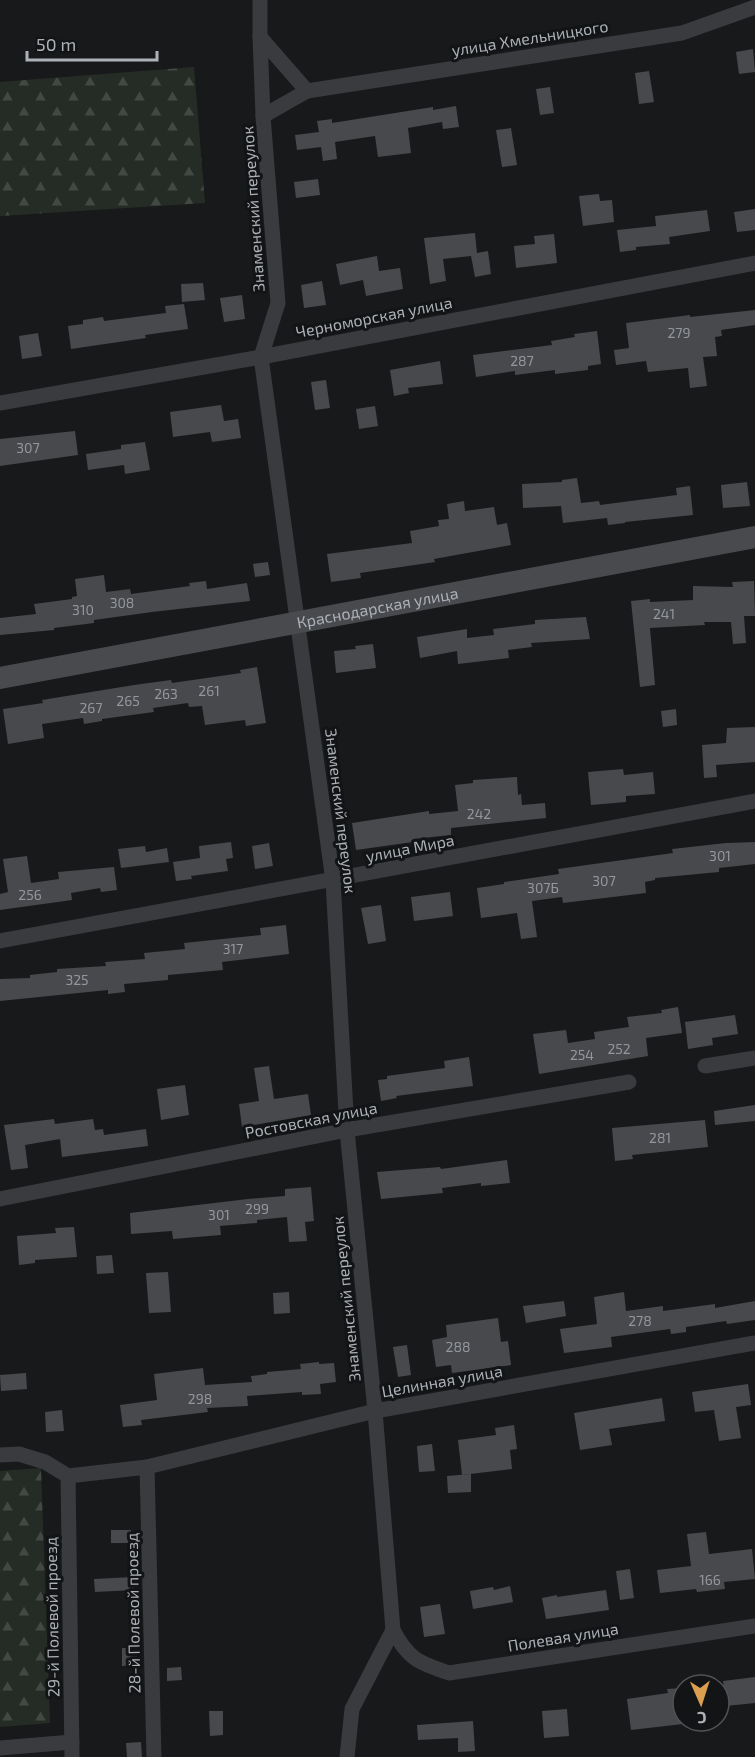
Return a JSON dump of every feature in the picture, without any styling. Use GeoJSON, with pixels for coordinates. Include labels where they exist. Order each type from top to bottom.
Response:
{"type":"FeatureCollection","features":[{"type":"Feature","properties":{"kind":"street","name":"Знаменский переулок"},"geometry":{"type":"LineString","coordinates":[[260,0],[263,116],[278,303],[261,357],[333,881],[347,1130],[375,1411],[393,1630]]}},
{"type":"Feature","properties":{"kind":"street","name":"улица Хмельницкого"},"geometry":{"type":"LineString","coordinates":[[263,116],[307,91],[682,33],[755,7]]}},
{"type":"Feature","properties":{"kind":"street"},"geometry":{"type":"LineString","coordinates":[[260,37],[307,91]]}},
{"type":"Feature","properties":{"kind":"street","name":"Черноморская улица"},"geometry":{"type":"LineString","coordinates":[[0,403],[261,357],[755,262]]}},
{"type":"Feature","properties":{"kind":"street","name":"Краснодарская улица"},"geometry":{"type":"LineString","coordinates":[[0,678],[755,537]]}},
{"type":"Feature","properties":{"kind":"street","name":"улица Мира"},"geometry":{"type":"LineString","coordinates":[[0,941],[755,801]]}},
{"type":"Feature","properties":{"kind":"street"},"geometry":{"type":"LineString","coordinates":[[705,1066],[755,1058]]}},
{"type":"Feature","properties":{"kind":"street","name":"Ростовская улица"},"geometry":{"type":"LineString","coordinates":[[0,1199],[347,1130],[629,1082]]}},
{"type":"Feature","properties":{"kind":"street","name":"Целинная улица"},"geometry":{"type":"LineString","coordinates":[[68,1476],[147,1467],[375,1411],[755,1343]]}},
{"type":"Feature","properties":{"kind":"street"},"geometry":{"type":"LineString","coordinates":[[0,1455],[19,1454],[45,1462],[68,1476]]}},
{"type":"Feature","properties":{"kind":"street","name":"28-й Полевой проезд"},"geometry":{"type":"LineString","coordinates":[[147,1467],[154,1757]]}},
{"type":"Feature","properties":{"kind":"street","name":"29-й Полевой проезд"},"geometry":{"type":"LineString","coordinates":[[68,1476],[72,1750]]}},
{"type":"Feature","properties":{"kind":"street","name":"Полевая улица"},"geometry":{"type":"LineString","coordinates":[[393,1630],[402,1646],[420,1663],[449,1673],[755,1626]]}},
{"type":"Feature","properties":{"kind":"street"},"geometry":{"type":"LineString","coordinates":[[347,1757],[352,1709],[393,1630]]}},
{"type":"Feature","properties":{"kind":"street"},"geometry":{"type":"LineString","coordinates":[[0,1748],[72,1750]]}},
{"type":"Feature","properties":{"kind":"green space"},"geometry":{"type":"Polygon","coordinates":[[[194,67],[205,203],[0,216],[0,82],[194,67]]]}},
{"type":"Feature","properties":{"kind":"green space"},"geometry":{"type":"Polygon","coordinates":[[[41,1468],[50,1723],[0,1727],[0,1471],[41,1468]]]}},
{"type":"Feature","properties":{"kind":"building"},"geometry":{"type":"Polygon","coordinates":[[[753,49],[755,72],[739,74],[736,52],[753,49]]]}},
{"type":"Feature","properties":{"kind":"building"},"geometry":{"type":"Polygon","coordinates":[[[649,71],[654,102],[639,104],[635,73],[649,71]]]}},
{"type":"Feature","properties":{"kind":"building"},"geometry":{"type":"Polygon","coordinates":[[[550,87],[554,113],[540,115],[536,89],[550,87]]]}},
{"type":"Feature","properties":{"kind":"building"},"geometry":{"type":"Polygon","coordinates":[[[456,106],[459,127],[443,129],[442,122],[408,128],[411,153],[378,157],[375,136],[335,142],[337,159],[323,161],[321,147],[297,150],[295,135],[319,132],[317,121],[332,119],[332,123],[433,107],[433,110],[456,106]]]}},
{"type":"Feature","properties":{"kind":"building"},"geometry":{"type":"Polygon","coordinates":[[[511,128],[517,165],[502,167],[496,130],[511,128]]]}},
{"type":"Feature","properties":{"kind":"building"},"geometry":{"type":"Polygon","coordinates":[[[318,179],[320,195],[296,198],[294,182],[318,179]]]}},
{"type":"Feature","properties":{"kind":"building"},"geometry":{"type":"Polygon","coordinates":[[[599,194],[600,201],[612,200],[614,222],[583,226],[579,196],[599,194]]]}},
{"type":"Feature","properties":{"kind":"building"},"geometry":{"type":"Polygon","coordinates":[[[755,209],[755,230],[737,232],[734,212],[755,209]]]}},
{"type":"Feature","properties":{"kind":"building"},"geometry":{"type":"Polygon","coordinates":[[[707,210],[710,231],[669,237],[670,244],[636,247],[636,250],[620,252],[617,230],[656,226],[655,216],[707,210]]]}},
{"type":"Feature","properties":{"kind":"building"},"geometry":{"type":"Polygon","coordinates":[[[475,233],[477,253],[488,251],[491,274],[475,277],[471,256],[443,259],[446,281],[430,284],[424,238],[475,233]]]}},
{"type":"Feature","properties":{"kind":"building"},"geometry":{"type":"Polygon","coordinates":[[[554,234],[557,263],[516,268],[514,246],[535,244],[534,236],[554,234]]]}},
{"type":"Feature","properties":{"kind":"building"},"geometry":{"type":"Polygon","coordinates":[[[377,256],[379,271],[400,268],[403,289],[366,296],[363,280],[340,285],[336,264],[377,256]]]}},
{"type":"Feature","properties":{"kind":"building"},"geometry":{"type":"Polygon","coordinates":[[[322,281],[326,305],[304,308],[301,285],[322,281]]]}},
{"type":"Feature","properties":{"kind":"building"},"geometry":{"type":"Polygon","coordinates":[[[203,283],[205,300],[182,302],[181,284],[203,283]]]}},
{"type":"Feature","properties":{"kind":"building"},"geometry":{"type":"Polygon","coordinates":[[[242,295],[245,319],[224,322],[220,298],[242,295]]]}},
{"type":"Feature","properties":{"kind":"building"},"geometry":{"type":"Polygon","coordinates":[[[184,304],[188,329],[71,349],[68,326],[83,324],[83,320],[103,317],[104,321],[166,313],[165,306],[184,304]]]}},
{"type":"Feature","properties":{"kind":"building"},"geometry":{"type":"Polygon","coordinates":[[[755,310],[755,325],[721,330],[722,336],[715,337],[717,356],[703,357],[707,386],[690,388],[688,368],[648,372],[646,361],[616,365],[614,350],[629,348],[626,323],[755,310]]]}},
{"type":"Feature","properties":{"kind":"building"},"geometry":{"type":"Polygon","coordinates":[[[597,331],[601,364],[588,366],[588,370],[555,374],[555,370],[515,375],[515,371],[476,377],[473,355],[552,345],[551,341],[575,337],[574,334],[597,331]]]}},
{"type":"Feature","properties":{"kind":"building"},"geometry":{"type":"Polygon","coordinates":[[[38,333],[42,356],[22,359],[19,336],[38,333]]]}},
{"type":"Feature","properties":{"kind":"building"},"geometry":{"type":"Polygon","coordinates":[[[440,361],[443,384],[408,388],[409,393],[394,396],[390,370],[440,361]]]}},
{"type":"Feature","properties":{"kind":"building"},"geometry":{"type":"Polygon","coordinates":[[[326,380],[330,408],[315,410],[311,382],[326,380]]]}},
{"type":"Feature","properties":{"kind":"building"},"geometry":{"type":"Polygon","coordinates":[[[221,405],[224,421],[238,419],[241,438],[212,442],[210,432],[173,437],[170,412],[221,405]]]}},
{"type":"Feature","properties":{"kind":"building"},"geometry":{"type":"Polygon","coordinates":[[[375,406],[378,426],[359,429],[356,409],[375,406]]]}},
{"type":"Feature","properties":{"kind":"building"},"geometry":{"type":"Polygon","coordinates":[[[75,431],[78,455],[0,466],[0,439],[75,431]]]}},
{"type":"Feature","properties":{"kind":"building"},"geometry":{"type":"Polygon","coordinates":[[[145,442],[150,470],[125,474],[124,465],[88,470],[86,454],[121,449],[121,445],[145,442]]]}},
{"type":"Feature","properties":{"kind":"building"},"geometry":{"type":"Polygon","coordinates":[[[577,478],[581,503],[599,501],[600,505],[677,495],[676,488],[690,486],[693,515],[608,525],[607,518],[563,523],[561,506],[523,508],[522,484],[562,482],[562,480],[577,478]]]}},
{"type":"Feature","properties":{"kind":"building"},"geometry":{"type":"Polygon","coordinates":[[[747,482],[750,506],[723,508],[721,485],[747,482]]]}},
{"type":"Feature","properties":{"kind":"building"},"geometry":{"type":"Polygon","coordinates":[[[464,501],[465,511],[494,507],[497,525],[507,523],[511,545],[434,559],[435,562],[360,573],[361,578],[331,582],[327,554],[412,543],[410,531],[439,526],[438,520],[449,519],[447,504],[464,501]]]}},
{"type":"Feature","properties":{"kind":"building"},"geometry":{"type":"Polygon","coordinates":[[[268,562],[270,575],[255,577],[253,564],[268,562]]]}},
{"type":"Feature","properties":{"kind":"building"},"geometry":{"type":"Polygon","coordinates":[[[104,575],[106,592],[130,589],[131,594],[190,586],[189,583],[206,581],[207,589],[247,583],[250,601],[94,620],[94,623],[54,628],[54,630],[0,635],[0,618],[36,614],[34,604],[72,599],[77,596],[75,579],[104,575]]]}},
{"type":"Feature","properties":{"kind":"building"},"geometry":{"type":"Polygon","coordinates":[[[754,581],[755,616],[744,616],[746,643],[733,644],[731,622],[704,622],[705,625],[650,628],[655,685],[640,687],[631,601],[693,600],[693,586],[733,587],[732,582],[754,581]]]}},
{"type":"Feature","properties":{"kind":"building"},"geometry":{"type":"Polygon","coordinates":[[[586,617],[590,639],[531,643],[532,647],[508,650],[509,658],[458,664],[457,651],[420,658],[417,637],[467,629],[467,638],[494,635],[493,629],[535,624],[535,620],[586,617]]]}},
{"type":"Feature","properties":{"kind":"building"},"geometry":{"type":"Polygon","coordinates":[[[373,644],[376,668],[336,673],[334,651],[356,649],[355,646],[373,644]]]}},
{"type":"Feature","properties":{"kind":"building"},"geometry":{"type":"Polygon","coordinates":[[[257,667],[266,723],[246,726],[245,720],[205,725],[202,706],[189,707],[188,703],[153,708],[154,712],[102,719],[102,721],[84,724],[83,718],[42,724],[44,738],[8,744],[3,709],[43,703],[42,700],[134,685],[171,680],[172,683],[241,673],[240,670],[257,667]]]}},
{"type":"Feature","properties":{"kind":"building"},"geometry":{"type":"Polygon","coordinates":[[[676,709],[677,725],[663,727],[661,711],[676,709]]]}},
{"type":"Feature","properties":{"kind":"building"},"geometry":{"type":"Polygon","coordinates":[[[755,727],[755,762],[716,765],[717,777],[704,778],[702,745],[726,743],[727,728],[755,727]]]}},
{"type":"Feature","properties":{"kind":"building"},"geometry":{"type":"Polygon","coordinates":[[[623,769],[624,775],[653,772],[655,794],[626,796],[626,802],[591,805],[588,772],[623,769]]]}},
{"type":"Feature","properties":{"kind":"building"},"geometry":{"type":"Polygon","coordinates":[[[517,777],[518,795],[521,794],[522,805],[545,803],[546,818],[451,828],[451,835],[413,839],[413,842],[356,850],[352,823],[429,811],[429,814],[458,811],[455,785],[473,783],[473,780],[517,777]]]}},
{"type":"Feature","properties":{"kind":"building"},"geometry":{"type":"Polygon","coordinates":[[[231,842],[233,858],[226,859],[228,871],[191,876],[192,879],[176,881],[173,862],[200,858],[199,846],[231,842]]]}},
{"type":"Feature","properties":{"kind":"building"},"geometry":{"type":"Polygon","coordinates":[[[755,842],[755,864],[719,868],[719,872],[655,878],[655,880],[645,882],[646,893],[563,903],[562,897],[532,901],[537,937],[521,939],[517,913],[481,918],[477,888],[559,874],[558,869],[673,853],[672,849],[755,842]]]}},
{"type":"Feature","properties":{"kind":"building"},"geometry":{"type":"Polygon","coordinates":[[[269,843],[273,866],[255,869],[252,846],[269,843]]]}},
{"type":"Feature","properties":{"kind":"building"},"geometry":{"type":"Polygon","coordinates":[[[145,846],[146,852],[167,848],[169,862],[121,868],[118,849],[145,846]]]}},
{"type":"Feature","properties":{"kind":"building"},"geometry":{"type":"Polygon","coordinates":[[[27,856],[31,883],[59,879],[58,872],[114,867],[117,890],[101,892],[100,888],[71,893],[72,900],[0,910],[0,894],[8,892],[3,859],[27,856]]]}},
{"type":"Feature","properties":{"kind":"building"},"geometry":{"type":"Polygon","coordinates":[[[450,892],[453,916],[414,921],[411,897],[450,892]]]}},
{"type":"Feature","properties":{"kind":"building"},"geometry":{"type":"Polygon","coordinates":[[[381,905],[386,941],[368,944],[361,908],[381,905]]]}},
{"type":"Feature","properties":{"kind":"building"},"geometry":{"type":"Polygon","coordinates":[[[286,925],[289,954],[222,962],[223,970],[168,975],[168,980],[124,984],[125,992],[108,994],[108,990],[0,1001],[0,979],[30,978],[30,975],[57,972],[57,969],[106,966],[105,962],[145,959],[144,953],[185,949],[184,943],[261,935],[260,928],[286,925]]]}},
{"type":"Feature","properties":{"kind":"building"},"geometry":{"type":"Polygon","coordinates":[[[678,1007],[682,1033],[646,1038],[648,1056],[539,1074],[533,1034],[566,1030],[568,1043],[595,1039],[594,1032],[629,1027],[627,1017],[662,1013],[661,1010],[678,1007]]]}},
{"type":"Feature","properties":{"kind":"building"},"geometry":{"type":"Polygon","coordinates":[[[735,1015],[738,1034],[712,1038],[713,1045],[688,1049],[685,1022],[735,1015]]]}},
{"type":"Feature","properties":{"kind":"building"},"geometry":{"type":"Polygon","coordinates":[[[469,1057],[473,1086],[396,1096],[397,1098],[381,1101],[378,1080],[387,1079],[387,1076],[445,1068],[444,1061],[469,1057]]]}},
{"type":"Feature","properties":{"kind":"building"},"geometry":{"type":"Polygon","coordinates":[[[269,1066],[274,1099],[308,1094],[311,1115],[242,1127],[239,1104],[259,1101],[254,1068],[269,1066]]]}},
{"type":"Feature","properties":{"kind":"building"},"geometry":{"type":"Polygon","coordinates":[[[185,1085],[189,1115],[161,1120],[157,1089],[185,1085]]]}},
{"type":"Feature","properties":{"kind":"building"},"geometry":{"type":"Polygon","coordinates":[[[755,1105],[755,1121],[715,1125],[714,1111],[755,1105]]]}},
{"type":"Feature","properties":{"kind":"building"},"geometry":{"type":"Polygon","coordinates":[[[54,1119],[55,1124],[93,1119],[95,1130],[103,1129],[104,1135],[146,1129],[148,1146],[62,1157],[60,1139],[25,1145],[28,1168],[11,1170],[4,1125],[54,1119]]]}},
{"type":"Feature","properties":{"kind":"building"},"geometry":{"type":"Polygon","coordinates":[[[705,1120],[708,1147],[632,1155],[633,1159],[615,1161],[612,1128],[705,1120]]]}},
{"type":"Feature","properties":{"kind":"building"},"geometry":{"type":"Polygon","coordinates":[[[507,1160],[510,1183],[481,1186],[481,1183],[442,1188],[443,1193],[381,1199],[377,1172],[440,1167],[441,1169],[507,1160]]]}},
{"type":"Feature","properties":{"kind":"building"},"geometry":{"type":"Polygon","coordinates":[[[311,1187],[314,1221],[305,1222],[307,1241],[289,1242],[287,1217],[257,1220],[257,1223],[220,1226],[221,1235],[173,1239],[172,1231],[131,1234],[130,1213],[285,1196],[285,1189],[311,1187]]]}},
{"type":"Feature","properties":{"kind":"building"},"geometry":{"type":"Polygon","coordinates":[[[74,1227],[77,1257],[35,1260],[35,1263],[19,1265],[17,1236],[56,1233],[55,1228],[74,1227]]]}},
{"type":"Feature","properties":{"kind":"building"},"geometry":{"type":"Polygon","coordinates":[[[112,1255],[114,1273],[97,1274],[96,1256],[112,1255]]]}},
{"type":"Feature","properties":{"kind":"building"},"geometry":{"type":"Polygon","coordinates":[[[168,1272],[171,1312],[149,1313],[146,1273],[168,1272]]]}},
{"type":"Feature","properties":{"kind":"building"},"geometry":{"type":"Polygon","coordinates":[[[289,1292],[290,1313],[274,1314],[273,1293],[289,1292]]]}},
{"type":"Feature","properties":{"kind":"building"},"geometry":{"type":"Polygon","coordinates":[[[624,1292],[626,1311],[663,1306],[663,1311],[715,1304],[715,1308],[755,1301],[755,1320],[727,1324],[726,1321],[686,1327],[686,1332],[671,1334],[670,1329],[611,1337],[612,1347],[564,1353],[560,1329],[597,1324],[594,1297],[624,1292]]]}},
{"type":"Feature","properties":{"kind":"building"},"geometry":{"type":"Polygon","coordinates":[[[564,1301],[566,1316],[526,1323],[523,1306],[564,1301]]]}},
{"type":"Feature","properties":{"kind":"building"},"geometry":{"type":"Polygon","coordinates":[[[498,1318],[501,1342],[508,1341],[511,1365],[452,1373],[451,1365],[436,1367],[432,1340],[447,1337],[446,1325],[498,1318]]]}},
{"type":"Feature","properties":{"kind":"building"},"geometry":{"type":"Polygon","coordinates":[[[407,1345],[411,1375],[398,1377],[393,1347],[407,1345]]]}},
{"type":"Feature","properties":{"kind":"building"},"geometry":{"type":"Polygon","coordinates":[[[319,1362],[319,1364],[334,1363],[336,1382],[320,1384],[321,1394],[302,1395],[302,1392],[247,1396],[248,1406],[207,1408],[208,1412],[141,1420],[142,1425],[123,1427],[120,1405],[157,1400],[154,1374],[203,1368],[205,1385],[252,1382],[251,1376],[301,1369],[300,1364],[319,1362]]]}},
{"type":"Feature","properties":{"kind":"building"},"geometry":{"type":"Polygon","coordinates":[[[26,1373],[27,1389],[1,1391],[0,1375],[26,1373]]]}},
{"type":"Feature","properties":{"kind":"building"},"geometry":{"type":"Polygon","coordinates":[[[748,1384],[751,1405],[736,1407],[741,1438],[719,1441],[714,1410],[695,1412],[692,1392],[748,1384]]]}},
{"type":"Feature","properties":{"kind":"building"},"geometry":{"type":"Polygon","coordinates":[[[662,1398],[665,1421],[609,1429],[612,1445],[580,1450],[574,1413],[662,1398]]]}},
{"type":"Feature","properties":{"kind":"building"},"geometry":{"type":"Polygon","coordinates":[[[62,1410],[64,1431],[46,1432],[45,1412],[62,1410]]]}},
{"type":"Feature","properties":{"kind":"building"},"geometry":{"type":"Polygon","coordinates":[[[514,1425],[517,1449],[510,1450],[512,1469],[462,1475],[458,1440],[496,1435],[495,1428],[514,1425]]]}},
{"type":"Feature","properties":{"kind":"building"},"geometry":{"type":"Polygon","coordinates":[[[432,1444],[435,1471],[419,1472],[417,1446],[432,1444]]]}},
{"type":"Feature","properties":{"kind":"building"},"geometry":{"type":"Polygon","coordinates":[[[471,1474],[471,1492],[448,1493],[447,1476],[471,1474]]]}},
{"type":"Feature","properties":{"kind":"building"},"geometry":{"type":"Polygon","coordinates":[[[111,1530],[131,1530],[131,1543],[111,1543],[111,1530]]]}},
{"type":"Feature","properties":{"kind":"building"},"geometry":{"type":"Polygon","coordinates":[[[706,1532],[709,1554],[752,1549],[755,1579],[724,1582],[725,1589],[660,1593],[657,1570],[691,1566],[687,1534],[706,1532]]]}},
{"type":"Feature","properties":{"kind":"building"},"geometry":{"type":"Polygon","coordinates":[[[630,1569],[634,1598],[620,1600],[616,1571],[630,1569]]]}},
{"type":"Feature","properties":{"kind":"building"},"geometry":{"type":"Polygon","coordinates":[[[133,1577],[134,1590],[95,1592],[94,1579],[133,1577]]]}},
{"type":"Feature","properties":{"kind":"building"},"geometry":{"type":"Polygon","coordinates":[[[510,1586],[513,1602],[473,1609],[470,1591],[493,1587],[494,1590],[510,1586]]]}},
{"type":"Feature","properties":{"kind":"building"},"geometry":{"type":"Polygon","coordinates":[[[606,1590],[609,1610],[546,1619],[542,1598],[606,1590]]]}},
{"type":"Feature","properties":{"kind":"building"},"geometry":{"type":"Polygon","coordinates":[[[440,1604],[445,1634],[424,1637],[420,1607],[440,1604]]]}},
{"type":"Feature","properties":{"kind":"building"},"geometry":{"type":"Polygon","coordinates":[[[122,1648],[137,1648],[137,1665],[122,1666],[122,1648]]]}},
{"type":"Feature","properties":{"kind":"building"},"geometry":{"type":"Polygon","coordinates":[[[181,1667],[182,1680],[167,1681],[167,1668],[181,1667]]]}},
{"type":"Feature","properties":{"kind":"building"},"geometry":{"type":"Polygon","coordinates":[[[755,1677],[755,1703],[731,1705],[731,1680],[755,1677]]]}},
{"type":"Feature","properties":{"kind":"building"},"geometry":{"type":"Polygon","coordinates":[[[667,1689],[671,1689],[671,1725],[631,1730],[627,1699],[668,1693],[667,1689]]]}},
{"type":"Feature","properties":{"kind":"building"},"geometry":{"type":"Polygon","coordinates":[[[567,1709],[569,1736],[544,1738],[542,1711],[567,1709]]]}},
{"type":"Feature","properties":{"kind":"building"},"geometry":{"type":"Polygon","coordinates":[[[209,1711],[223,1711],[223,1735],[210,1736],[209,1711]]]}},
{"type":"Feature","properties":{"kind":"building"},"geometry":{"type":"Polygon","coordinates":[[[473,1721],[475,1751],[458,1752],[458,1738],[418,1740],[417,1725],[473,1721]]]}},
{"type":"Feature","properties":{"kind":"building"},"geometry":{"type":"Polygon","coordinates":[[[141,1742],[142,1757],[127,1757],[126,1743],[141,1742]]]}}]}
